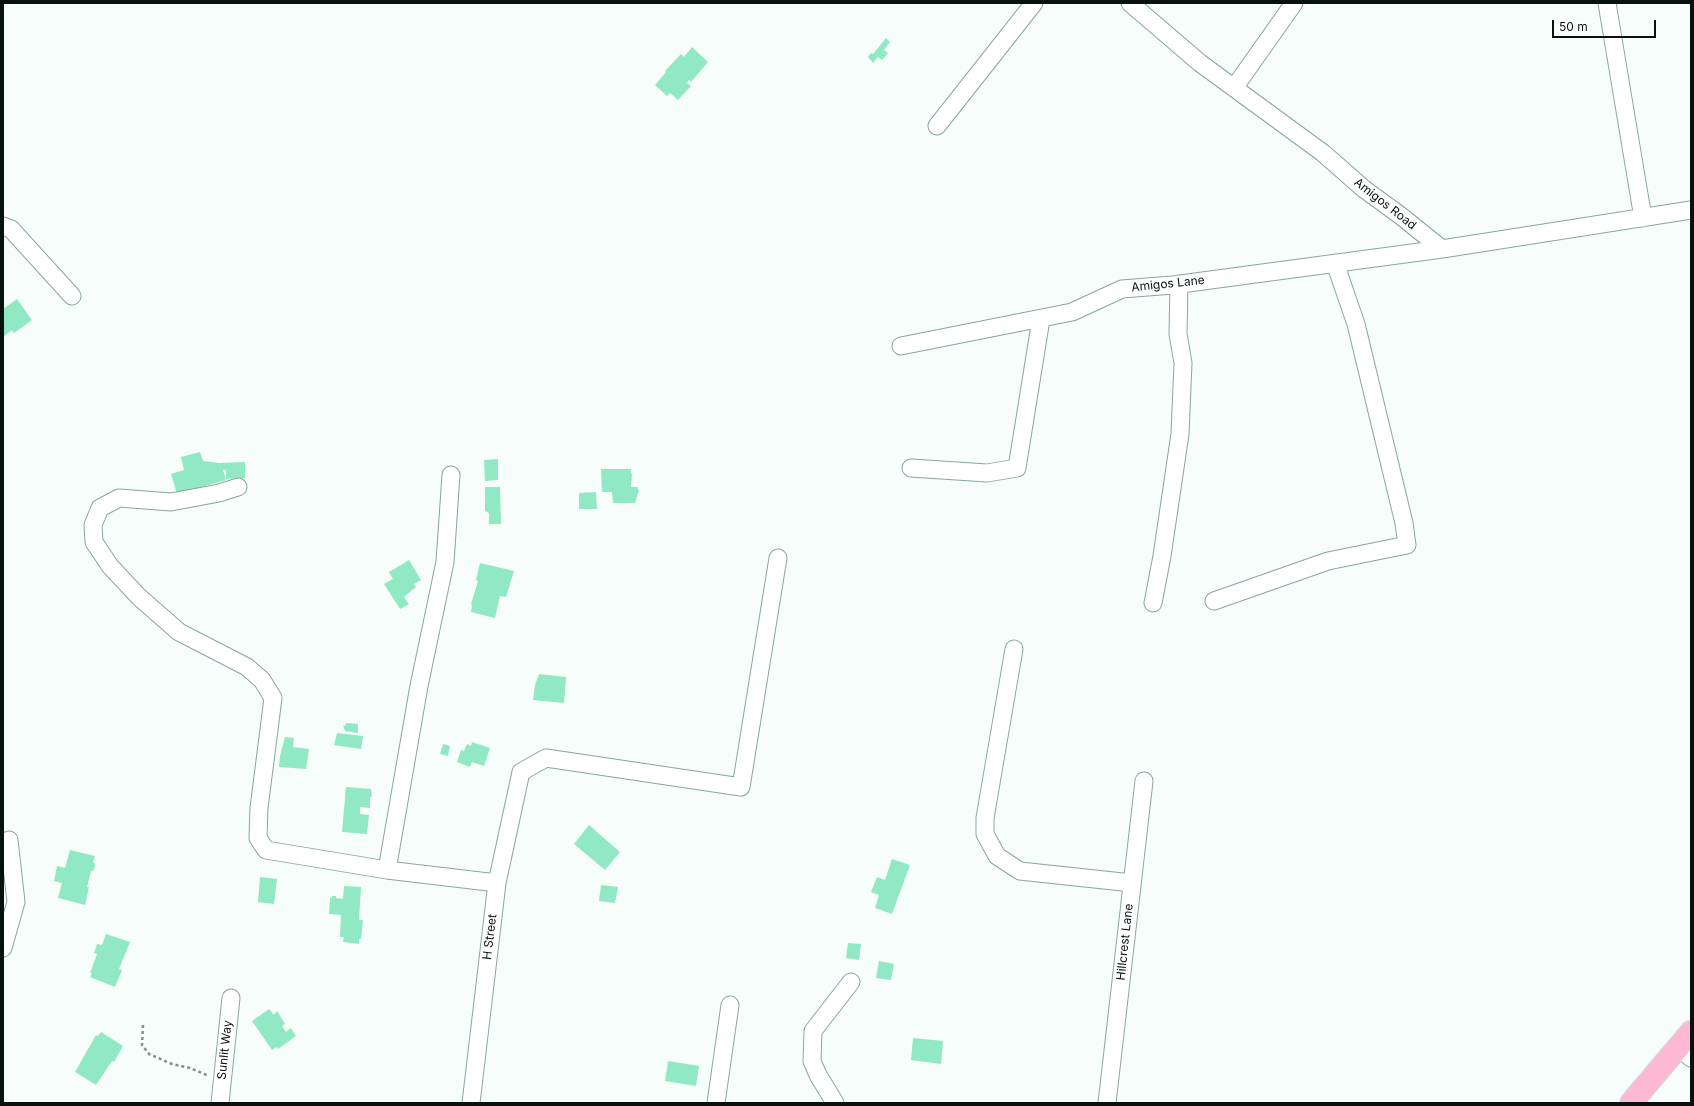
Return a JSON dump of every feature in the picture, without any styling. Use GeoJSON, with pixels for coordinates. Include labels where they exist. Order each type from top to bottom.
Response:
{"type":"FeatureCollection","features":[{"type":"Feature","properties":{"kind":"main road"},"geometry":{"type":"LineString","coordinates":[[1631,1103],[1687,1046]]}},
{"type":"Feature","properties":{"kind":"street"},"geometry":{"type":"LineString","coordinates":[[937,126],[1034,3]]}},
{"type":"Feature","properties":{"kind":"street","name":"Amigos Road"},"geometry":{"type":"LineString","coordinates":[[1130,3],[1200,63],[1323,153],[1364,188],[1402,216],[1442,249]]}},
{"type":"Feature","properties":{"kind":"street"},"geometry":{"type":"LineString","coordinates":[[1234,88],[1294,3]]}},
{"type":"Feature","properties":{"kind":"street"},"geometry":{"type":"LineString","coordinates":[[1607,3],[1643,218]]}},
{"type":"Feature","properties":{"kind":"street"},"geometry":{"type":"LineString","coordinates":[[1442,249],[1452,246],[1691,210]]}},
{"type":"Feature","properties":{"kind":"street"},"geometry":{"type":"LineString","coordinates":[[3,226],[11,229],[72,296]]}},
{"type":"Feature","properties":{"kind":"street","name":"Amigos Lane"},"geometry":{"type":"LineString","coordinates":[[901,346],[1072,312],[1122,289],[1179,284],[1442,249]]}},
{"type":"Feature","properties":{"kind":"street"},"geometry":{"type":"LineString","coordinates":[[1214,601],[1328,561],[1407,545],[1404,523],[1356,324],[1335,263]]}},
{"type":"Feature","properties":{"kind":"street"},"geometry":{"type":"LineString","coordinates":[[1152,603],[1162,556],[1180,434],[1184,363],[1178,334],[1179,284]]}},
{"type":"Feature","properties":{"kind":"street"},"geometry":{"type":"LineString","coordinates":[[911,468],[987,473],[1017,468],[1041,319]]}},
{"type":"Feature","properties":{"kind":"street"},"geometry":{"type":"LineString","coordinates":[[387,870],[418,686],[445,562],[452,475]]}},
{"type":"Feature","properties":{"kind":"street"},"geometry":{"type":"LineString","coordinates":[[238,487],[219,493],[171,502],[119,498],[100,508],[93,525],[94,542],[110,566],[139,597],[179,632],[246,667],[262,680],[273,698],[259,808],[258,838],[266,850],[387,870],[497,883]]}},
{"type":"Feature","properties":{"kind":"street","name":"H Street"},"geometry":{"type":"LineString","coordinates":[[470,1103],[497,883],[521,772],[546,758],[741,787],[778,558]]}},
{"type":"Feature","properties":{"kind":"street"},"geometry":{"type":"LineString","coordinates":[[1014,649],[985,818],[985,834],[997,856],[1020,871],[1132,883]]}},
{"type":"Feature","properties":{"kind":"street","name":"Hillcrest Lane"},"geometry":{"type":"LineString","coordinates":[[1107,1103],[1144,782]]}},
{"type":"Feature","properties":{"kind":"street"},"geometry":{"type":"LineString","coordinates":[[3,948],[16,902],[9,840]]}},
{"type":"Feature","properties":{"kind":"street"},"geometry":{"type":"LineString","coordinates":[[835,1103],[818,1075],[812,1061],[813,1031],[851,982]]}},
{"type":"Feature","properties":{"kind":"street","name":"Sunlit Way"},"geometry":{"type":"LineString","coordinates":[[220,1103],[231,998]]}},
{"type":"Feature","properties":{"kind":"street"},"geometry":{"type":"LineString","coordinates":[[716,1103],[730,1005]]}},
{"type":"Feature","properties":{"kind":"path"},"geometry":{"type":"LineString","coordinates":[[142,1025],[142,1045],[149,1054],[172,1064],[190,1068],[222,1081]]}},
{"type":"Feature","properties":{"kind":"building"},"geometry":{"type":"Polygon","coordinates":[[[886,38],[890,42],[884,50],[888,53],[882,60],[878,57],[873,63],[868,57],[871,53],[873,54],[886,38]]]}},
{"type":"Feature","properties":{"kind":"building"},"geometry":{"type":"Polygon","coordinates":[[[692,47],[708,62],[691,82],[689,80],[687,83],[691,86],[678,100],[670,93],[667,96],[655,85],[666,72],[665,71],[681,54],[684,57],[692,47]]]}},
{"type":"Feature","properties":{"kind":"building"},"geometry":{"type":"Polygon","coordinates":[[[17,299],[32,320],[14,333],[12,330],[3,337],[3,309],[17,299]]]}},
{"type":"Feature","properties":{"kind":"building"},"geometry":{"type":"Polygon","coordinates":[[[200,452],[203,461],[219,463],[245,462],[245,478],[226,479],[226,470],[223,470],[226,480],[187,491],[178,497],[171,474],[184,470],[181,457],[200,452]]]}},
{"type":"Feature","properties":{"kind":"building"},"geometry":{"type":"Polygon","coordinates":[[[498,459],[498,480],[485,481],[484,460],[498,459]]]}},
{"type":"Feature","properties":{"kind":"building"},"geometry":{"type":"Polygon","coordinates":[[[601,469],[631,469],[631,487],[638,487],[639,490],[635,503],[613,503],[612,492],[602,492],[601,469]]]}},
{"type":"Feature","properties":{"kind":"building"},"geometry":{"type":"Polygon","coordinates":[[[485,487],[500,487],[501,524],[489,524],[489,513],[485,511],[485,487]]]}},
{"type":"Feature","properties":{"kind":"building"},"geometry":{"type":"Polygon","coordinates":[[[596,492],[597,509],[579,509],[579,493],[596,492]]]}},
{"type":"Feature","properties":{"kind":"building"},"geometry":{"type":"Polygon","coordinates":[[[409,560],[421,580],[414,584],[416,587],[404,597],[409,604],[400,609],[384,584],[393,579],[389,572],[409,560]]]}},
{"type":"Feature","properties":{"kind":"building"},"geometry":{"type":"Polygon","coordinates":[[[480,563],[514,571],[506,597],[500,596],[495,618],[471,612],[471,604],[478,581],[476,580],[480,563]]]}},
{"type":"Feature","properties":{"kind":"building"},"geometry":{"type":"Polygon","coordinates":[[[539,674],[566,677],[564,703],[533,700],[535,685],[539,674]]]}},
{"type":"Feature","properties":{"kind":"building"},"geometry":{"type":"Polygon","coordinates":[[[346,723],[358,724],[358,733],[345,731],[343,725],[345,726],[346,723]]]}},
{"type":"Feature","properties":{"kind":"building"},"geometry":{"type":"Polygon","coordinates":[[[337,733],[363,736],[361,749],[334,745],[337,733]]]}},
{"type":"Feature","properties":{"kind":"building"},"geometry":{"type":"Polygon","coordinates":[[[285,737],[294,738],[293,747],[309,749],[306,769],[279,767],[285,737]]]}},
{"type":"Feature","properties":{"kind":"building"},"geometry":{"type":"Polygon","coordinates":[[[472,742],[490,748],[484,766],[472,762],[470,767],[457,762],[461,750],[464,751],[467,744],[471,746],[472,742]]]}},
{"type":"Feature","properties":{"kind":"building"},"geometry":{"type":"Polygon","coordinates":[[[443,744],[450,746],[448,756],[440,754],[443,744]]]}},
{"type":"Feature","properties":{"kind":"building"},"geometry":{"type":"Polygon","coordinates":[[[346,787],[371,789],[372,797],[370,797],[370,808],[360,807],[360,814],[369,815],[367,834],[342,832],[346,787]]]}},
{"type":"Feature","properties":{"kind":"building"},"geometry":{"type":"Polygon","coordinates":[[[589,825],[620,852],[605,870],[574,844],[589,825]]]}},
{"type":"Feature","properties":{"kind":"building"},"geometry":{"type":"Polygon","coordinates":[[[70,850],[95,856],[93,862],[95,864],[94,870],[91,871],[85,905],[58,898],[62,883],[54,881],[57,866],[65,868],[70,850]]]}},
{"type":"Feature","properties":{"kind":"building"},"geometry":{"type":"Polygon","coordinates":[[[892,859],[910,865],[892,914],[875,908],[879,895],[871,892],[877,877],[885,880],[892,859]]]}},
{"type":"Feature","properties":{"kind":"building"},"geometry":{"type":"Polygon","coordinates":[[[260,877],[277,879],[274,904],[258,902],[260,877]]]}},
{"type":"Feature","properties":{"kind":"building"},"geometry":{"type":"Polygon","coordinates":[[[601,885],[618,887],[615,903],[599,901],[601,885]]]}},
{"type":"Feature","properties":{"kind":"building"},"geometry":{"type":"Polygon","coordinates":[[[344,886],[361,887],[359,920],[363,920],[359,944],[343,942],[344,937],[340,937],[341,915],[329,914],[330,898],[332,898],[332,896],[336,896],[336,898],[343,899],[344,886]]]}},
{"type":"Feature","properties":{"kind":"building"},"geometry":{"type":"Polygon","coordinates":[[[106,934],[130,942],[119,969],[122,970],[115,987],[90,977],[97,954],[94,953],[97,944],[102,945],[106,934]]]}},
{"type":"Feature","properties":{"kind":"building"},"geometry":{"type":"Polygon","coordinates":[[[848,943],[861,944],[859,960],[846,958],[848,943]]]}},
{"type":"Feature","properties":{"kind":"building"},"geometry":{"type":"Polygon","coordinates":[[[879,961],[894,964],[891,980],[876,978],[879,961]]]}},
{"type":"Feature","properties":{"kind":"building"},"geometry":{"type":"Polygon","coordinates":[[[269,1009],[274,1015],[277,1011],[285,1024],[282,1026],[286,1032],[291,1028],[296,1036],[278,1049],[277,1047],[272,1050],[252,1021],[269,1009]]]}},
{"type":"Feature","properties":{"kind":"building"},"geometry":{"type":"Polygon","coordinates":[[[101,1032],[123,1046],[114,1062],[112,1061],[96,1085],[75,1072],[96,1035],[98,1036],[101,1032]]]}},
{"type":"Feature","properties":{"kind":"building"},"geometry":{"type":"Polygon","coordinates":[[[913,1038],[943,1041],[941,1064],[911,1060],[913,1038]]]}},
{"type":"Feature","properties":{"kind":"building"},"geometry":{"type":"Polygon","coordinates":[[[668,1061],[699,1066],[696,1086],[665,1081],[668,1061]]]}}]}
